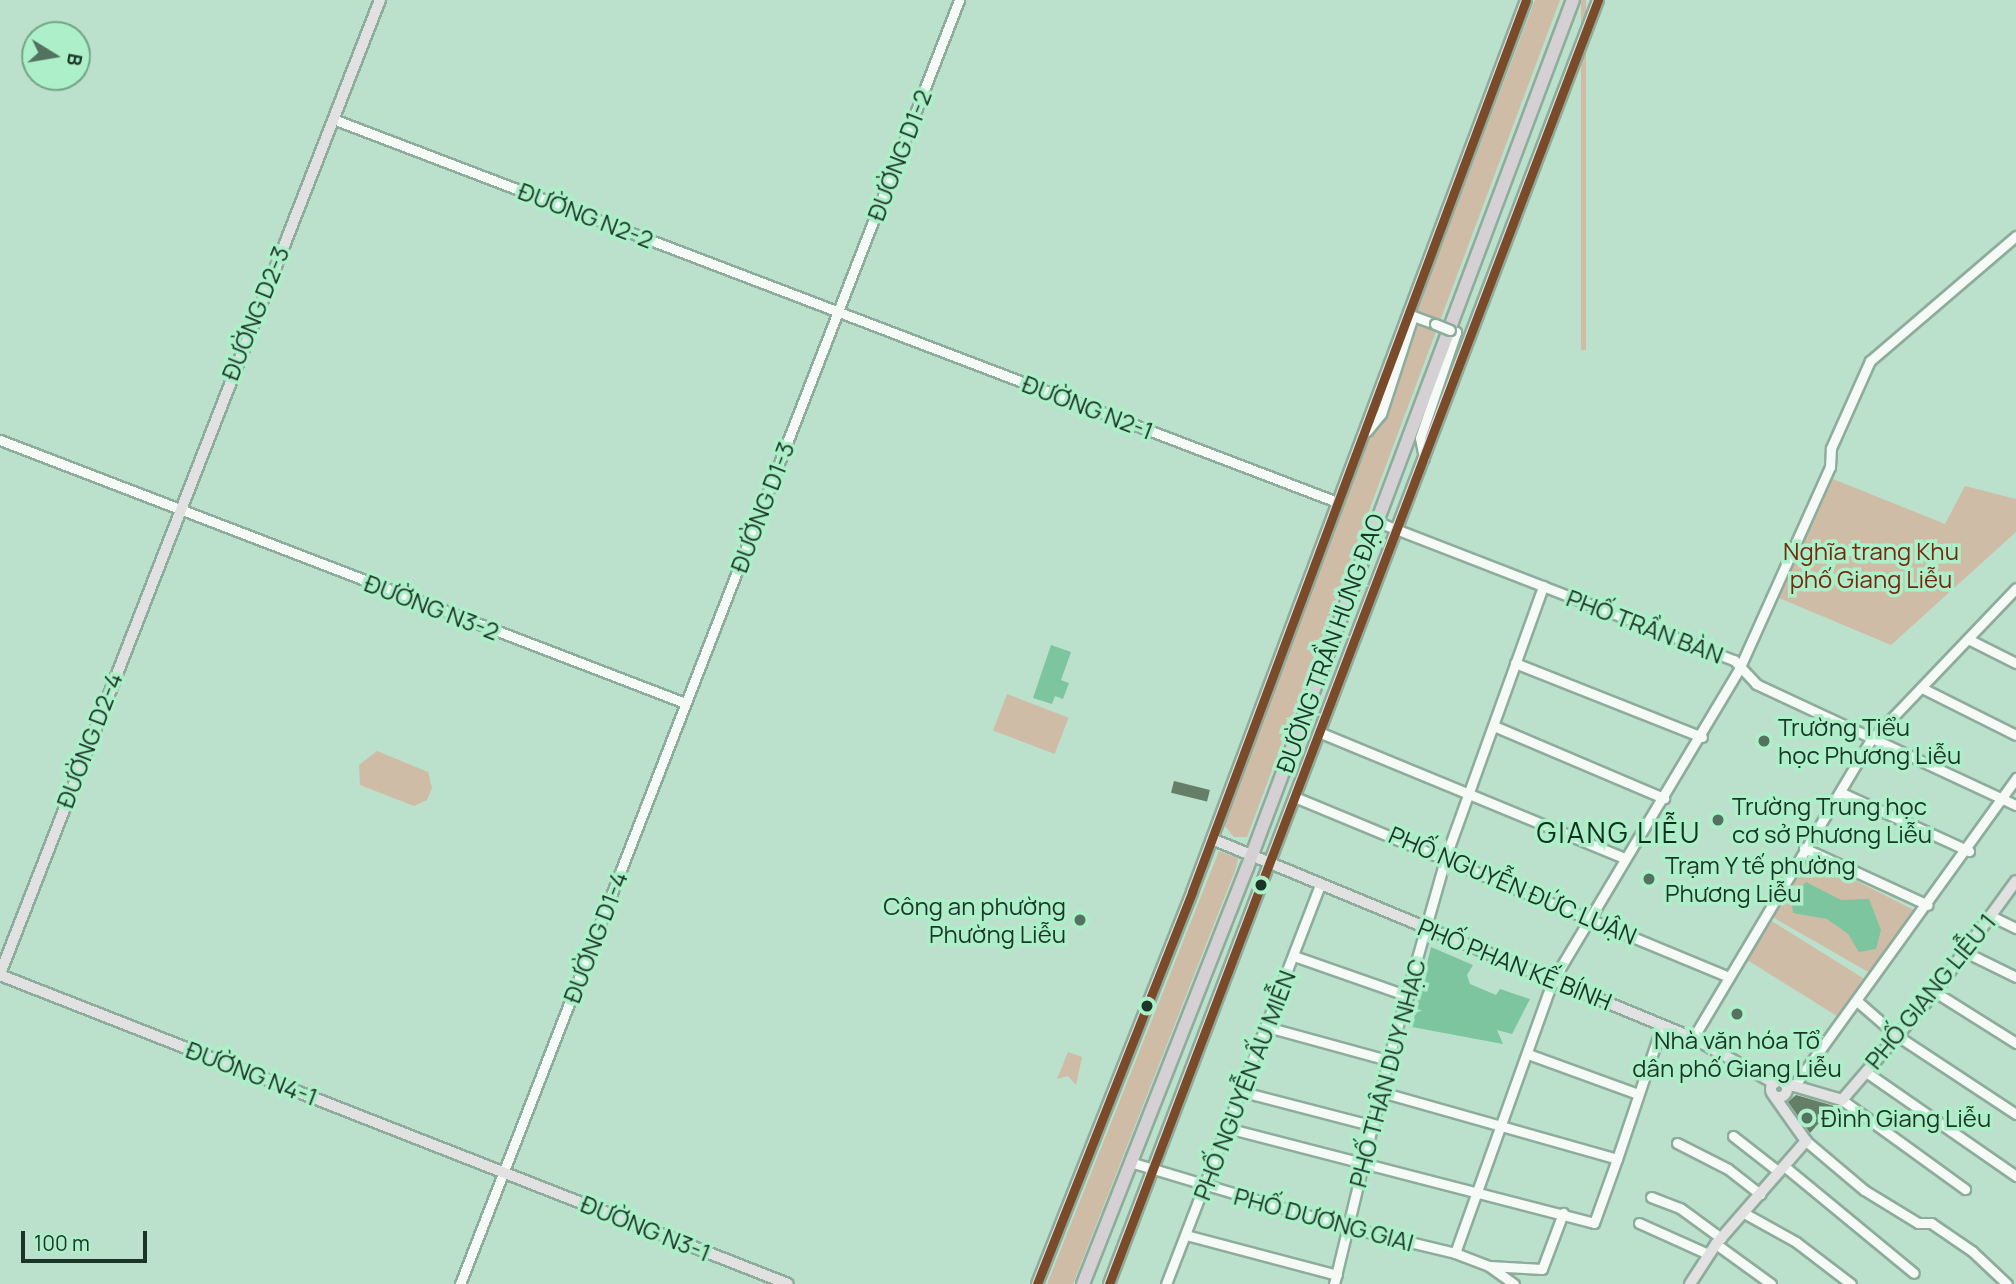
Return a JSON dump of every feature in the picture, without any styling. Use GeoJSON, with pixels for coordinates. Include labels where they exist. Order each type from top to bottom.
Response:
{"type":"FeatureCollection","features":[{"type":"Feature","properties":{"kind":"highway","name":"ĐƯỜNG TRẦN HƯNG ĐẠO"},"geometry":{"type":"LineString","coordinates":[[1083,1284],[1251,855],[1573,0]]}},
{"type":"Feature","properties":{"kind":"main road","name":"ĐƯỜNG D2-3"},"geometry":{"type":"LineString","coordinates":[[180,508],[380,0]]}},
{"type":"Feature","properties":{"kind":"main road","name":"ĐƯỜNG TRẦN HƯNG ĐẠO"},"geometry":{"type":"LineString","coordinates":[[1037,1284],[1212,839],[1526,0]]}},
{"type":"Feature","properties":{"kind":"main road","name":"ĐƯỜNG TRẦN HƯNG ĐẠO"},"geometry":{"type":"LineString","coordinates":[[1110,1284],[1273,866],[1396,529],[1598,0]]}},
{"type":"Feature","properties":{"kind":"main road","name":"ĐƯỜNG D2-4"},"geometry":{"type":"LineString","coordinates":[[0,974],[180,508]]}},
{"type":"Feature","properties":{"kind":"main road","name":"PHỐ PHAN KẾ BÍNH"},"geometry":{"type":"LineString","coordinates":[[1212,839],[1693,1038],[1784,1084],[1842,1100]]}},
{"type":"Feature","properties":{"kind":"main road","name":"PHỐ GIANG LIỄU 1"},"geometry":{"type":"LineString","coordinates":[[1842,1100],[1935,992],[2016,881]]}},
{"type":"Feature","properties":{"kind":"main road","name":"ĐƯỜNG N4-1"},"geometry":{"type":"LineString","coordinates":[[0,974],[504,1171]]}},
{"type":"Feature","properties":{"kind":"main road"},"geometry":{"type":"LineString","coordinates":[[1694,1283],[1708,1254],[1806,1141],[1774,1096],[1784,1084]]}},
{"type":"Feature","properties":{"kind":"main road","name":"ĐƯỜNG N3-1"},"geometry":{"type":"LineString","coordinates":[[504,1171],[788,1284]]}},
{"type":"Feature","properties":{"kind":"street","name":"ĐƯỜNG D1-2"},"geometry":{"type":"LineString","coordinates":[[839,310],[959,0]]}},
{"type":"Feature","properties":{"kind":"street","name":"ĐƯỜNG N2-2"},"geometry":{"type":"LineString","coordinates":[[333,119],[839,310]]}},
{"type":"Feature","properties":{"kind":"street"},"geometry":{"type":"LineString","coordinates":[[1455,1253],[1553,980],[1587,916],[1702,737],[1740,667],[1830,467],[1831,447],[1870,361],[2016,236]]}},
{"type":"Feature","properties":{"kind":"street","name":"ĐƯỜNG N2-1"},"geometry":{"type":"LineString","coordinates":[[839,310],[1337,502]]}},
{"type":"Feature","properties":{"kind":"street","name":"ĐƯỜNG D1-3"},"geometry":{"type":"LineString","coordinates":[[685,703],[839,310]]}},
{"type":"Feature","properties":{"kind":"street"},"geometry":{"type":"LineString","coordinates":[[1363,434],[1381,414],[1413,316],[1456,332],[1420,438],[1424,459]]}},
{"type":"Feature","properties":{"kind":"street","name":"ĐƯỜNG N3-2"},"geometry":{"type":"LineString","coordinates":[[0,440],[685,703]]}},
{"type":"Feature","properties":{"kind":"street","name":"PHỐ TRẦN BÀN"},"geometry":{"type":"LineString","coordinates":[[1375,522],[1543,586],[1740,667],[1756,684],[1870,741],[2016,805]]}},
{"type":"Feature","properties":{"kind":"street","name":"PHỐ THÂN DUY NHẠC"},"geometry":{"type":"LineString","coordinates":[[1335,1280],[1388,1060],[1447,856],[1543,586]]}},
{"type":"Feature","properties":{"kind":"street"},"geometry":{"type":"LineString","coordinates":[[1693,1038],[1726,976],[1870,741],[2016,588]]}},
{"type":"Feature","properties":{"kind":"street"},"geometry":{"type":"LineString","coordinates":[[1968,639],[2016,663]]}},
{"type":"Feature","properties":{"kind":"street"},"geometry":{"type":"LineString","coordinates":[[1516,663],[1702,737]]}},
{"type":"Feature","properties":{"kind":"street"},"geometry":{"type":"LineString","coordinates":[[1922,688],[2016,735]]}},
{"type":"Feature","properties":{"kind":"street","name":"ĐƯỜNG D1-4"},"geometry":{"type":"LineString","coordinates":[[460,1284],[685,703]]}},
{"type":"Feature","properties":{"kind":"street"},"geometry":{"type":"LineString","coordinates":[[1494,726],[1664,798]]}},
{"type":"Feature","properties":{"kind":"street"},"geometry":{"type":"LineString","coordinates":[[1321,733],[1624,858]]}},
{"type":"Feature","properties":{"kind":"street"},"geometry":{"type":"LineString","coordinates":[[1784,1084],[1857,1001],[1969,851],[2016,778]]}},
{"type":"Feature","properties":{"kind":"street"},"geometry":{"type":"LineString","coordinates":[[1840,792],[1969,851]]}},
{"type":"Feature","properties":{"kind":"street","name":"PHỐ NGUYỄN ĐỨC LUẬN"},"geometry":{"type":"LineString","coordinates":[[1297,798],[1447,856],[1726,976]]}},
{"type":"Feature","properties":{"kind":"street"},"geometry":{"type":"LineString","coordinates":[[1804,848],[1928,905]]}},
{"type":"Feature","properties":{"kind":"street","name":"PHỐ NGUYỄN ẤU MIỄN"},"geometry":{"type":"LineString","coordinates":[[1166,1284],[1243,1092],[1320,884]]}},
{"type":"Feature","properties":{"kind":"street"},"geometry":{"type":"LineString","coordinates":[[1991,916],[2016,928]]}},
{"type":"Feature","properties":{"kind":"street"},"geometry":{"type":"LineString","coordinates":[[1963,951],[2016,977]]}},
{"type":"Feature","properties":{"kind":"street"},"geometry":{"type":"LineString","coordinates":[[1294,956],[1408,996]]}},
{"type":"Feature","properties":{"kind":"street"},"geometry":{"type":"LineString","coordinates":[[1935,992],[2016,1043]]}},
{"type":"Feature","properties":{"kind":"street"},"geometry":{"type":"LineString","coordinates":[[1857,1001],[1896,1035],[2016,1114]]}},
{"type":"Feature","properties":{"kind":"street"},"geometry":{"type":"LineString","coordinates":[[1227,1128],[1477,1190],[1594,1223],[1662,1025]]}},
{"type":"Feature","properties":{"kind":"street"},"geometry":{"type":"LineString","coordinates":[[1267,1027],[1388,1060]]}},
{"type":"Feature","properties":{"kind":"street"},"geometry":{"type":"LineString","coordinates":[[1528,1054],[1638,1094]]}},
{"type":"Feature","properties":{"kind":"street"},"geometry":{"type":"LineString","coordinates":[[1866,1072],[2016,1176]]}},
{"type":"Feature","properties":{"kind":"street"},"geometry":{"type":"LineString","coordinates":[[1243,1092],[1374,1126]]}},
{"type":"Feature","properties":{"kind":"street"},"geometry":{"type":"LineString","coordinates":[[1381,1092],[1502,1124],[1617,1159]]}},
{"type":"Feature","properties":{"kind":"street"},"geometry":{"type":"LineString","coordinates":[[1842,1100],[1965,1189]]}},
{"type":"Feature","properties":{"kind":"street"},"geometry":{"type":"LineString","coordinates":[[1733,1136],[1782,1169],[1914,1273]]}},
{"type":"Feature","properties":{"kind":"street"},"geometry":{"type":"LineString","coordinates":[[1806,1141],[1864,1190],[1918,1223],[1931,1223],[1972,1251],[2007,1284]]}},
{"type":"Feature","properties":{"kind":"street"},"geometry":{"type":"LineString","coordinates":[[1678,1143],[1728,1169],[1760,1194]]}},
{"type":"Feature","properties":{"kind":"street","name":"PHỐ DƯƠNG GIAI"},"geometry":{"type":"LineString","coordinates":[[1130,1162],[1205,1187],[1346,1227],[1455,1253],[1489,1266],[1514,1284]]}},
{"type":"Feature","properties":{"kind":"street"},"geometry":{"type":"LineString","coordinates":[[1651,1197],[1680,1208],[1772,1284]]}},
{"type":"Feature","properties":{"kind":"street"},"geometry":{"type":"LineString","coordinates":[[1489,1266],[1542,1269],[1563,1213]]}},
{"type":"Feature","properties":{"kind":"street"},"geometry":{"type":"LineString","coordinates":[[1744,1213],[1851,1284]]}},
{"type":"Feature","properties":{"kind":"street"},"geometry":{"type":"LineString","coordinates":[[1639,1223],[1708,1254]]}},
{"type":"Feature","properties":{"kind":"street"},"geometry":{"type":"LineString","coordinates":[[1186,1235],[1335,1280]]}},
{"type":"Feature","properties":{"kind":"green space"},"geometry":{"type":"Polygon","coordinates":[[[1535,0],[1560,0],[1247,837],[1234,837],[1224,825],[1372,432],[1383,424],[1422,314],[1417,311],[1535,0]]]}},
{"type":"Feature","properties":{"kind":"green space"},"geometry":{"type":"Polygon","coordinates":[[[1581,0],[1586,0],[1586,350],[1581,350],[1581,0]]]}},
{"type":"Feature","properties":{"kind":"green space","name":"Nghĩa trang Khu phố Giang Liễu"},"geometry":{"type":"Polygon","coordinates":[[[1833,479],[1945,524],[1965,486],[2016,499],[2016,532],[1891,645],[1779,598],[1833,479]]]}},
{"type":"Feature","properties":{"kind":"green space"},"geometry":{"type":"Polygon","coordinates":[[[1007,694],[1069,718],[1055,754],[993,730],[1007,694]]]}},
{"type":"Feature","properties":{"kind":"green space"},"geometry":{"type":"Polygon","coordinates":[[[377,751],[428,772],[432,788],[427,800],[414,806],[360,785],[359,765],[377,751]]]}},
{"type":"Feature","properties":{"kind":"green space"},"geometry":{"type":"Polygon","coordinates":[[[1219,851],[1238,858],[1236,868],[1073,1284],[1047,1284],[1219,851]]]}},
{"type":"Feature","properties":{"kind":"green space"},"geometry":{"type":"Polygon","coordinates":[[[1807,856],[1916,911],[1870,973],[1769,915],[1807,856]]]}},
{"type":"Feature","properties":{"kind":"green space"},"geometry":{"type":"Polygon","coordinates":[[[1770,920],[1863,978],[1839,1017],[1746,959],[1770,920]]]}},
{"type":"Feature","properties":{"kind":"green space"},"geometry":{"type":"Polygon","coordinates":[[[1068,1052],[1082,1057],[1076,1085],[1068,1076],[1057,1079],[1068,1052]]]}},
{"type":"Feature","properties":{"kind":"shaded area"},"geometry":{"type":"Polygon","coordinates":[[[1051,645],[1071,652],[1061,680],[1069,683],[1063,699],[1055,696],[1052,704],[1033,698],[1051,645]]]}},
{"type":"Feature","properties":{"kind":"shaded area"},"geometry":{"type":"Polygon","coordinates":[[[1806,882],[1841,900],[1869,899],[1881,930],[1876,949],[1859,952],[1848,934],[1827,919],[1793,913],[1791,897],[1806,882]]]}},
{"type":"Feature","properties":{"kind":"shaded area"},"geometry":{"type":"Polygon","coordinates":[[[1431,947],[1473,965],[1467,975],[1470,984],[1496,995],[1500,989],[1530,999],[1512,1034],[1497,1030],[1503,1044],[1412,1027],[1431,947]]]}},
{"type":"Feature","properties":{"kind":"building"},"geometry":{"type":"Polygon","coordinates":[[[1174,781],[1210,790],[1207,802],[1171,793],[1174,781]]]}},
{"type":"Feature","properties":{"kind":"building","name":"Đình Giang Liễu"},"geometry":{"type":"Polygon","coordinates":[[[1796,1095],[1834,1106],[1810,1133],[1788,1102],[1796,1095]]]}},
{"type":"Feature","properties":{"kind":"transit line"},"geometry":{"type":"LineString","coordinates":[[1037,1284],[1192,892],[1526,0]]}},
{"type":"Feature","properties":{"kind":"transit line"},"geometry":{"type":"LineString","coordinates":[[1109,1284],[1598,0]]}},
{"type":"Feature","properties":{"kind":"place","name":"Trường Tiểu học Phương Liễu"},"geometry":{"type":"Point","coordinates":[1764,741]}},
{"type":"Feature","properties":{"kind":"place","name":"Trường Trung học cơ sở Phương Liễu"},"geometry":{"type":"Point","coordinates":[1718,820]}},
{"type":"Feature","properties":{"kind":"place","name":"Trạm Y tế phường Phương Liễu"},"geometry":{"type":"Point","coordinates":[1649,879]}},
{"type":"Feature","properties":{"kind":"place","name":"Công an phường Phường Liễu"},"geometry":{"type":"Point","coordinates":[1080,920]}},
{"type":"Feature","properties":{"kind":"place","name":"Nhà văn hóa Tổ dân phố Giang Liễu"},"geometry":{"type":"Point","coordinates":[1737,1014]}},
{"type":"Feature","properties":{"kind":"place","name":"Đình Giang Liễu"},"geometry":{"type":"Point","coordinates":[1807,1118]}},
{"type":"Feature","properties":{"kind":"district","name":"GIANG LIỄU"},"geometry":{"type":"Point","coordinates":[1619,832]}}]}
